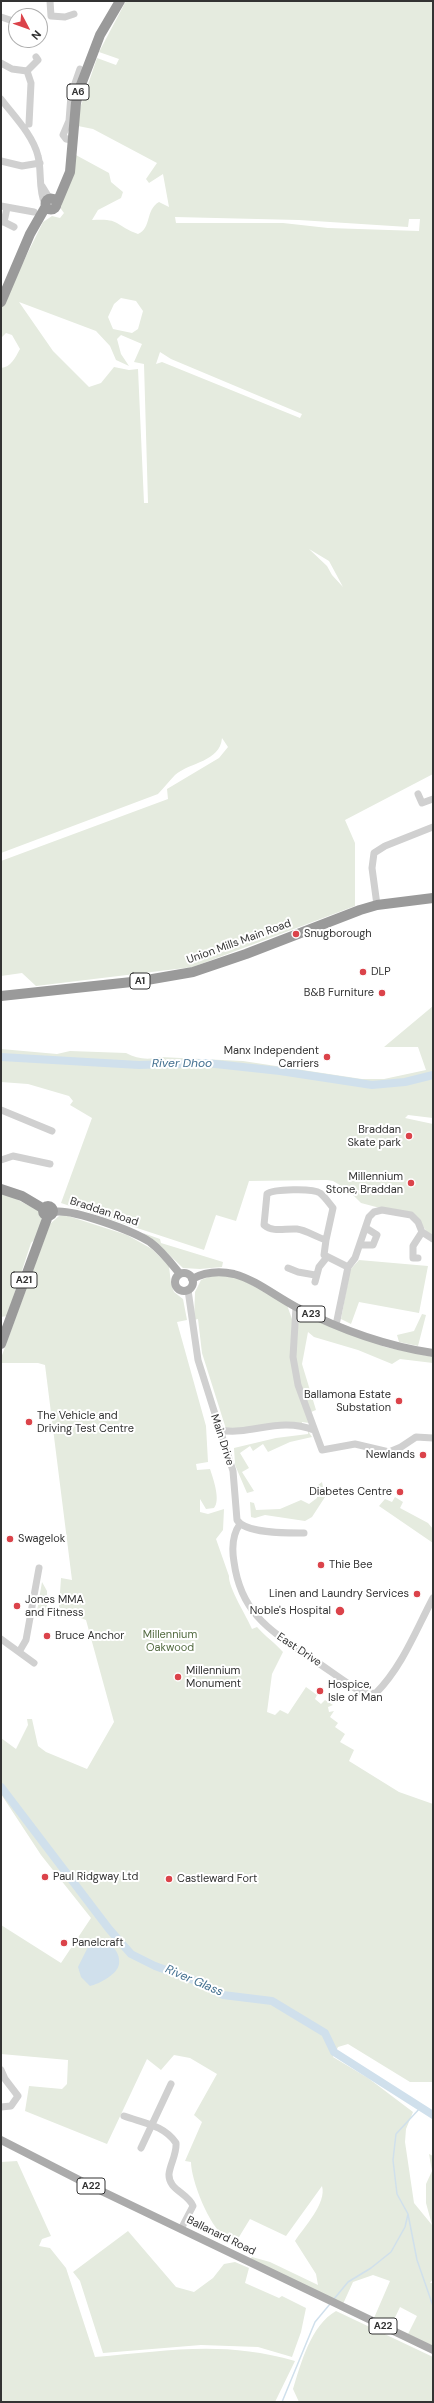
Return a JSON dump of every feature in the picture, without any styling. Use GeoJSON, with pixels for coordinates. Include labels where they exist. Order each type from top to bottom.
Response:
{"type":"FeatureCollection","features":[{"type":"Feature","properties":{"kind":"highway","name":"A6"},"geometry":{"type":"LineString","coordinates":[[1,302],[36,217],[62,191],[70,172],[72,140],[80,74],[100,35],[120,1]]}},
{"type":"Feature","properties":{"kind":"highway","name":"Union Mills Main Road"},"geometry":{"type":"LineString","coordinates":[[1,996],[141,981],[193,972],[246,954],[343,916],[377,905],[433,898]]}},
{"type":"Feature","properties":{"kind":"highway","name":"Braddan Road"},"geometry":{"type":"LineString","coordinates":[[1,1189],[22,1196],[49,1212]]}},
{"type":"Feature","properties":{"kind":"highway","name":"A21"},"geometry":{"type":"LineString","coordinates":[[1,1344],[49,1212]]}},
{"type":"Feature","properties":{"kind":"main road","name":"Braddan Road"},"geometry":{"type":"LineString","coordinates":[[49,1212],[67,1211],[138,1235],[163,1253],[180,1274]]}},
{"type":"Feature","properties":{"kind":"main road"},"geometry":{"type":"LineString","coordinates":[[186,1273],[192,1278],[193,1284],[188,1290],[182,1291],[177,1287],[175,1282],[180,1274],[186,1273]]}},
{"type":"Feature","properties":{"kind":"main road","name":"A23"},"geometry":{"type":"LineString","coordinates":[[192,1278],[207,1273],[232,1274],[250,1280],[296,1307],[336,1325],[390,1346],[433,1354]]}},
{"type":"Feature","properties":{"kind":"main road","name":"Ballanard Road"},"geometry":{"type":"LineString","coordinates":[[1,2140],[331,2302],[433,2350]]}},
{"type":"Feature","properties":{"kind":"street"},"geometry":{"type":"LineString","coordinates":[[50,1],[51,16],[66,17],[74,14]]}},
{"type":"Feature","properties":{"kind":"street"},"geometry":{"type":"LineString","coordinates":[[27,71],[38,59]]}},
{"type":"Feature","properties":{"kind":"street"},"geometry":{"type":"LineString","coordinates":[[1,63],[12,69],[27,71]]}},
{"type":"Feature","properties":{"kind":"street"},"geometry":{"type":"LineString","coordinates":[[27,71],[31,83],[28,121]]}},
{"type":"Feature","properties":{"kind":"street"},"geometry":{"type":"LineString","coordinates":[[1,99],[32,142],[40,163],[42,184],[41,195],[50,203]]}},
{"type":"Feature","properties":{"kind":"street"},"geometry":{"type":"LineString","coordinates":[[1,161],[22,166],[40,163]]}},
{"type":"Feature","properties":{"kind":"street"},"geometry":{"type":"LineString","coordinates":[[14,227],[2,222],[4,207],[36,217]]}},
{"type":"Feature","properties":{"kind":"street"},"geometry":{"type":"LineString","coordinates":[[418,794],[419,804],[433,799]]}},
{"type":"Feature","properties":{"kind":"street"},"geometry":{"type":"LineString","coordinates":[[377,905],[372,868],[374,853],[385,846],[433,827]]}},
{"type":"Feature","properties":{"kind":"street"},"geometry":{"type":"LineString","coordinates":[[1,1110],[52,1131]]}},
{"type":"Feature","properties":{"kind":"street"},"geometry":{"type":"LineString","coordinates":[[1,1160],[13,1156],[50,1164]]}},
{"type":"Feature","properties":{"kind":"street"},"geometry":{"type":"LineString","coordinates":[[326,1240],[311,1236],[305,1230],[272,1230],[267,1227],[263,1222],[266,1198],[271,1192],[313,1191],[320,1193],[333,1208]]}},
{"type":"Feature","properties":{"kind":"street"},"geometry":{"type":"LineString","coordinates":[[334,1198],[323,1251],[327,1257],[348,1268]]}},
{"type":"Feature","properties":{"kind":"street"},"geometry":{"type":"LineString","coordinates":[[336,1325],[348,1268],[360,1245],[369,1217],[374,1212],[382,1210],[411,1215],[418,1222],[422,1232],[433,1239]]}},
{"type":"Feature","properties":{"kind":"street"},"geometry":{"type":"LineString","coordinates":[[360,1245],[374,1245],[377,1241],[377,1235],[366,1228]]}},
{"type":"Feature","properties":{"kind":"street"},"geometry":{"type":"LineString","coordinates":[[418,1258],[413,1258],[413,1246],[422,1232]]}},
{"type":"Feature","properties":{"kind":"street"},"geometry":{"type":"LineString","coordinates":[[288,1268],[315,1279],[320,1263],[327,1257]]}},
{"type":"Feature","properties":{"kind":"street","name":"Main Drive"},"geometry":{"type":"LineString","coordinates":[[188,1290],[194,1344],[219,1430],[233,1471],[236,1516],[240,1524]]}},
{"type":"Feature","properties":{"kind":"street"},"geometry":{"type":"LineString","coordinates":[[296,1307],[293,1357],[298,1385],[322,1450],[355,1444],[388,1452],[401,1447],[416,1437],[433,1438]]}},
{"type":"Feature","properties":{"kind":"street"},"geometry":{"type":"LineString","coordinates":[[219,1430],[233,1432],[282,1424],[303,1426],[314,1430]]}},
{"type":"Feature","properties":{"kind":"street"},"geometry":{"type":"LineString","coordinates":[[240,1524],[251,1529],[295,1534],[304,1533]]}},
{"type":"Feature","properties":{"kind":"street","name":"East Drive"},"geometry":{"type":"LineString","coordinates":[[240,1524],[234,1542],[235,1570],[240,1588],[252,1612],[272,1632],[364,1694],[376,1693],[381,1688],[402,1656],[433,1598]]}},
{"type":"Feature","properties":{"kind":"street"},"geometry":{"type":"LineString","coordinates":[[19,1652],[26,1640],[29,1630],[39,1568]]}},
{"type":"Feature","properties":{"kind":"street"},"geometry":{"type":"LineString","coordinates":[[1,1639],[34,1663]]}},
{"type":"Feature","properties":{"kind":"street"},"geometry":{"type":"LineString","coordinates":[[1,2070],[5,2079],[18,2096],[12,2106],[1,2107]]}},
{"type":"Feature","properties":{"kind":"street"},"geometry":{"type":"LineString","coordinates":[[141,2148],[171,2084]]}},
{"type":"Feature","properties":{"kind":"street"},"geometry":{"type":"LineString","coordinates":[[124,2116],[152,2124],[168,2134],[176,2143],[169,2174],[170,2181],[173,2187],[191,2200],[193,2206],[181,2229]]}},
{"type":"Feature","properties":{"kind":"green space"},"geometry":{"type":"Polygon","coordinates":[[[126,1],[433,1],[433,774],[345,820],[355,843],[355,906],[193,967],[36,986],[22,973],[1,976],[1,861],[168,799],[167,789],[219,758],[228,747],[222,738],[220,746],[216,752],[203,761],[175,775],[158,794],[1,853],[1,368],[10,364],[20,349],[12,335],[6,333],[1,338],[1,307],[43,222],[52,216],[60,218],[64,213],[61,209],[61,203],[74,154],[109,173],[111,182],[123,192],[121,198],[98,210],[92,220],[113,221],[138,234],[145,228],[155,205],[159,202],[169,207],[163,174],[149,183],[146,179],[157,163],[93,129],[78,126],[79,111],[97,58],[116,65],[119,59],[99,52],[126,1]],[[175,217],[176,223],[283,223],[328,228],[419,231],[420,219],[409,219],[408,227],[299,220],[175,217]],[[121,298],[114,304],[108,317],[113,329],[132,333],[138,329],[143,311],[136,301],[121,298]],[[19,302],[53,351],[89,387],[101,383],[114,367],[129,370],[138,369],[144,503],[148,503],[144,364],[134,362],[142,344],[121,335],[117,339],[121,354],[129,366],[116,360],[110,346],[96,331],[19,302]],[[160,352],[156,364],[162,362],[300,418],[302,414],[171,359],[160,352]],[[309,549],[327,566],[332,575],[343,587],[329,561],[309,549]]]}},
{"type":"Feature","properties":{"kind":"green space"},"geometry":{"type":"Polygon","coordinates":[[[433,1006],[433,1118],[408,1115],[405,1118],[433,1124],[433,1237],[428,1234],[418,1218],[361,1203],[353,1195],[355,1194],[333,1181],[327,1180],[249,1181],[236,1221],[216,1215],[204,1250],[61,1203],[92,1118],[70,1105],[73,1101],[69,1096],[28,1084],[1,1082],[1,1049],[57,1054],[70,1051],[126,1053],[134,1057],[147,1059],[160,1057],[243,1061],[362,1079],[384,1079],[426,1070],[418,1047],[384,1047],[433,1006]]]}},
{"type":"Feature","properties":{"kind":"green space"},"geometry":{"type":"Polygon","coordinates":[[[1,1191],[39,1211],[41,1214],[41,1223],[39,1232],[31,1243],[7,1316],[1,1317],[1,1191]]]}},
{"type":"Feature","properties":{"kind":"green space","name":"Millennium Oakwood"},"geometry":{"type":"Polygon","coordinates":[[[65,1215],[127,1235],[152,1249],[169,1266],[171,1284],[174,1292],[183,1299],[187,1320],[177,1322],[206,1426],[208,1462],[196,1464],[197,1470],[210,1469],[217,1495],[214,1508],[206,1509],[200,1499],[200,1512],[208,1514],[224,1509],[223,1530],[216,1539],[229,1576],[231,1587],[252,1629],[257,1627],[283,1652],[272,1674],[267,1712],[275,1715],[280,1710],[288,1714],[306,1687],[317,1695],[315,1699],[321,1704],[325,1700],[333,1705],[328,1707],[329,1712],[334,1711],[330,1717],[338,1723],[335,1727],[345,1734],[340,1742],[354,1750],[349,1761],[399,1792],[433,1804],[433,2082],[410,2082],[348,2044],[338,2047],[333,2057],[368,2078],[413,2112],[406,2129],[405,2142],[414,2203],[432,2225],[426,2203],[426,2184],[432,2171],[429,2154],[433,2156],[433,2279],[430,2283],[433,2283],[433,2346],[408,2334],[417,2316],[400,2307],[391,2326],[374,2318],[390,2281],[373,2275],[353,2282],[343,2304],[250,2259],[252,2257],[270,2262],[318,2285],[316,2274],[295,2241],[318,2207],[323,2193],[322,2186],[286,2236],[250,2219],[236,2242],[225,2237],[219,2231],[207,2213],[202,2202],[194,2180],[191,2162],[185,2161],[202,2122],[194,2115],[217,2074],[190,2058],[174,2055],[161,2070],[147,2059],[107,2144],[25,2111],[29,2086],[62,2089],[67,2084],[68,2060],[1,2054],[1,1925],[61,1963],[91,1918],[41,1855],[1,1794],[1,1738],[16,1749],[28,1725],[27,1719],[32,1719],[38,1746],[46,1752],[87,1769],[114,1722],[86,1620],[78,1617],[61,1616],[56,1612],[37,1611],[42,1582],[47,1591],[47,1606],[59,1608],[61,1578],[72,1580],[45,1365],[38,1363],[1,1363],[1,1358],[50,1224],[59,1216],[65,1215]]]}},
{"type":"Feature","properties":{"kind":"green space"},"geometry":{"type":"Polygon","coordinates":[[[143,1233],[160,1239],[161,1243],[223,1262],[222,1267],[200,1269],[183,1268],[159,1245],[143,1233]]]}},
{"type":"Feature","properties":{"kind":"green space"},"geometry":{"type":"Polygon","coordinates":[[[359,1260],[428,1266],[419,1313],[359,1302],[351,1324],[341,1319],[350,1270],[359,1260]]]}},
{"type":"Feature","properties":{"kind":"green space"},"geometry":{"type":"Polygon","coordinates":[[[216,1274],[239,1278],[287,1305],[293,1322],[304,1315],[385,1347],[433,1357],[433,1363],[400,1359],[392,1364],[358,1350],[314,1337],[308,1332],[302,1364],[316,1410],[306,1414],[309,1423],[302,1422],[302,1424],[232,1431],[226,1429],[202,1353],[198,1319],[194,1320],[195,1292],[201,1280],[216,1274]]]}},
{"type":"Feature","properties":{"kind":"green space"},"geometry":{"type":"Polygon","coordinates":[[[422,1314],[426,1315],[418,1346],[399,1342],[397,1335],[414,1331],[422,1314]]]}},
{"type":"Feature","properties":{"kind":"green space"},"geometry":{"type":"Polygon","coordinates":[[[308,1431],[312,1437],[290,1442],[268,1452],[263,1444],[253,1451],[250,1446],[240,1453],[249,1468],[242,1472],[254,1491],[247,1493],[235,1465],[234,1448],[276,1438],[308,1434],[308,1431]]]}},
{"type":"Feature","properties":{"kind":"green space"},"geometry":{"type":"Polygon","coordinates":[[[322,1482],[325,1497],[312,1517],[305,1521],[265,1515],[255,1518],[251,1517],[250,1502],[254,1503],[256,1510],[280,1509],[301,1500],[309,1504],[317,1498],[318,1485],[322,1482]]]}},
{"type":"Feature","properties":{"kind":"green space"},"geometry":{"type":"Polygon","coordinates":[[[395,1497],[403,1502],[400,1508],[428,1523],[433,1529],[433,1543],[379,1506],[385,1499],[392,1502],[395,1497]]]}},
{"type":"Feature","properties":{"kind":"green space"},"geometry":{"type":"Polygon","coordinates":[[[17,2161],[51,2236],[42,2239],[39,2246],[50,2248],[66,2268],[95,2357],[171,2350],[219,2349],[243,2351],[295,2361],[275,2402],[1,2402],[1,2162],[17,2161]]]}},
{"type":"Feature","properties":{"kind":"green space"},"geometry":{"type":"Polygon","coordinates":[[[128,2231],[176,2287],[194,2292],[213,2278],[224,2264],[235,2262],[249,2268],[245,2283],[279,2298],[282,2296],[306,2308],[301,2332],[292,2357],[258,2347],[201,2345],[103,2353],[80,2281],[73,2272],[128,2231]]]}},
{"type":"Feature","properties":{"kind":"green space"},"geometry":{"type":"Polygon","coordinates":[[[336,2311],[433,2357],[433,2402],[299,2402],[293,2389],[308,2346],[320,2325],[327,2317],[336,2311]]]}},
{"type":"Feature","properties":{"kind":"water"},"geometry":{"type":"Polygon","coordinates":[[[96,1939],[109,1943],[116,1950],[119,1964],[118,1968],[112,1975],[103,1981],[90,1986],[81,1977],[78,1967],[90,1943],[96,1939]]]}},
{"type":"Feature","properties":{"kind":"waterway","name":"River Dhoo"},"geometry":{"type":"LineString","coordinates":[[1,1057],[139,1065],[206,1063],[280,1071],[372,1085],[405,1082],[433,1075]]}},
{"type":"Feature","properties":{"kind":"waterway","name":"River Glass"},"geometry":{"type":"LineString","coordinates":[[1,1787],[109,1929],[131,1954],[155,1966],[199,1982],[223,1995],[272,2001],[325,2033],[334,2052],[433,2115]]}},
{"type":"Feature","properties":{"kind":"waterway"},"geometry":{"type":"LineString","coordinates":[[421,2107],[396,2134],[393,2160],[397,2194],[408,2214],[417,2260],[433,2306]]}},
{"type":"Feature","properties":{"kind":"waterway"},"geometry":{"type":"LineString","coordinates":[[334,2299],[348,2282],[371,2268],[391,2252],[405,2227],[408,2214]]}},
{"type":"Feature","properties":{"kind":"waterway"},"geometry":{"type":"LineString","coordinates":[[282,2402],[315,2322],[330,2304]]}},
{"type":"Feature","properties":{"kind":"place","name":"Snugborough"},"geometry":{"type":"Point","coordinates":[296,934]}},
{"type":"Feature","properties":{"kind":"place","name":"DLP"},"geometry":{"type":"Point","coordinates":[363,972]}},
{"type":"Feature","properties":{"kind":"place","name":"B&B Furniture"},"geometry":{"type":"Point","coordinates":[382,993]}},
{"type":"Feature","properties":{"kind":"place","name":"Manx Independent Carriers"},"geometry":{"type":"Point","coordinates":[327,1057]}},
{"type":"Feature","properties":{"kind":"place","name":"Braddan Skate park"},"geometry":{"type":"Point","coordinates":[409,1136]}},
{"type":"Feature","properties":{"kind":"place","name":"Millennium Stone, Braddan"},"geometry":{"type":"Point","coordinates":[411,1183]}},
{"type":"Feature","properties":{"kind":"place","name":"Ballamona Estate Substation"},"geometry":{"type":"Point","coordinates":[399,1401]}},
{"type":"Feature","properties":{"kind":"place","name":"The Vehicle and Driving Test Centre"},"geometry":{"type":"Point","coordinates":[29,1422]}},
{"type":"Feature","properties":{"kind":"place","name":"Newlands"},"geometry":{"type":"Point","coordinates":[423,1455]}},
{"type":"Feature","properties":{"kind":"place","name":"Diabetes Centre"},"geometry":{"type":"Point","coordinates":[400,1492]}},
{"type":"Feature","properties":{"kind":"place","name":"Swagelok"},"geometry":{"type":"Point","coordinates":[10,1539]}},
{"type":"Feature","properties":{"kind":"place","name":"Thie Bee"},"geometry":{"type":"Point","coordinates":[321,1565]}},
{"type":"Feature","properties":{"kind":"place","name":"Linen and Laundry Services"},"geometry":{"type":"Point","coordinates":[417,1594]}},
{"type":"Feature","properties":{"kind":"place","name":"Jones MMA and Fitness"},"geometry":{"type":"Point","coordinates":[17,1606]}},
{"type":"Feature","properties":{"kind":"place","name":"Noble's Hospital"},"geometry":{"type":"Point","coordinates":[340,1611]}},
{"type":"Feature","properties":{"kind":"place","name":"Bruce Anchor"},"geometry":{"type":"Point","coordinates":[47,1636]}},
{"type":"Feature","properties":{"kind":"place","name":"Millennium Monument"},"geometry":{"type":"Point","coordinates":[178,1677]}},
{"type":"Feature","properties":{"kind":"place","name":"Hospice, Isle of Man"},"geometry":{"type":"Point","coordinates":[320,1691]}},
{"type":"Feature","properties":{"kind":"place","name":"Paul Ridgway Ltd"},"geometry":{"type":"Point","coordinates":[45,1877]}},
{"type":"Feature","properties":{"kind":"place","name":"Castleward Fort"},"geometry":{"type":"Point","coordinates":[169,1879]}},
{"type":"Feature","properties":{"kind":"place","name":"Panelcraft"},"geometry":{"type":"Point","coordinates":[64,1943]}}]}
